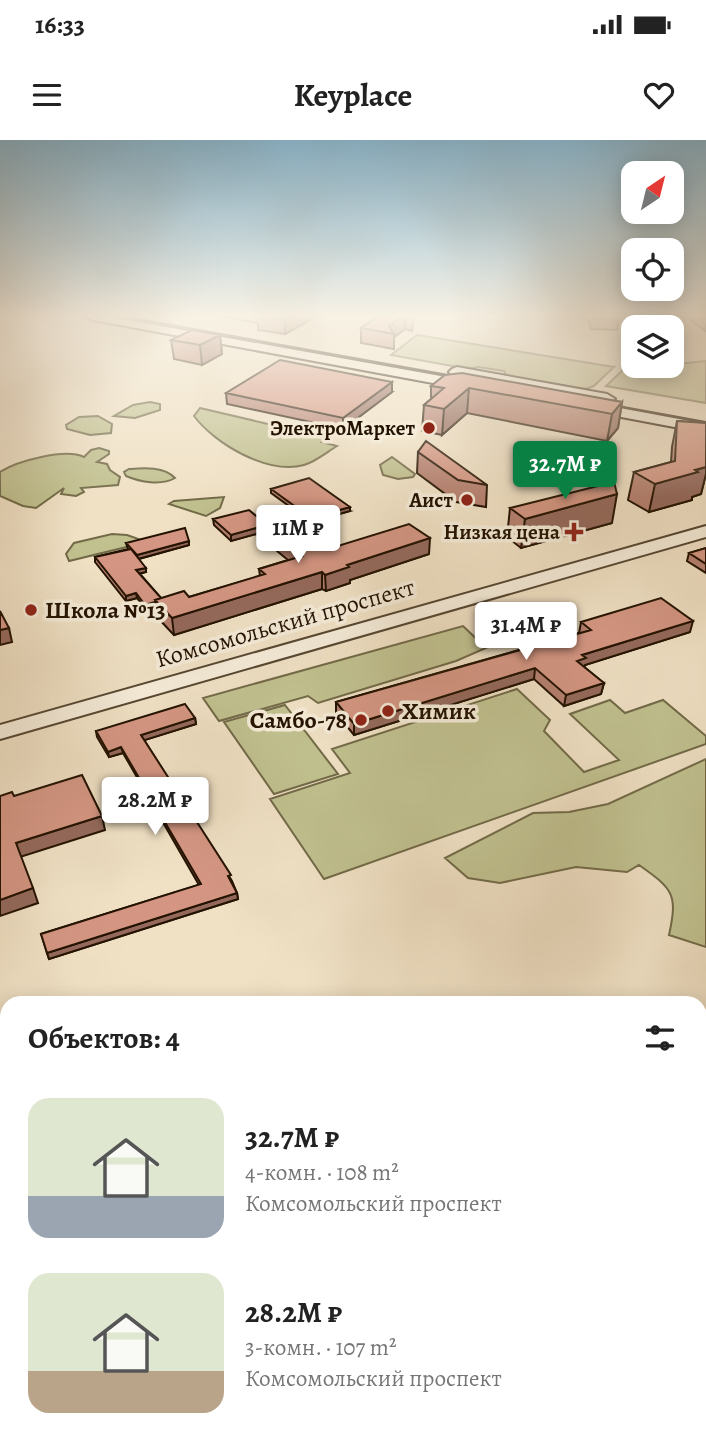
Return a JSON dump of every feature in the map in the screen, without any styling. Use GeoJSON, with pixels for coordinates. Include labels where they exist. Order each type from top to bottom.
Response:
{"type":"FeatureCollection","features":[{"type":"Feature","properties":{"kind":"main road"},"geometry":{"type":"LineString","coordinates":[[426,377],[706,428]]}},
{"type":"Feature","properties":{"kind":"main road"},"geometry":{"type":"LineString","coordinates":[[484,377],[706,416]]}},
{"type":"Feature","properties":{"kind":"street","name":"Комсомольский проспект"},"geometry":{"type":"LineString","coordinates":[[0,732],[706,531]]}},
{"type":"Feature","properties":{"kind":"green space"},"geometry":{"type":"Polygon","coordinates":[[[511,377],[604,377],[586,389],[511,377]]]}},
{"type":"Feature","properties":{"kind":"green space"},"geometry":{"type":"Polygon","coordinates":[[[616,377],[706,377],[706,403],[606,386],[616,377]]]}},
{"type":"Feature","properties":{"kind":"green space"},"geometry":{"type":"Polygon","coordinates":[[[150,402],[160,404],[160,410],[135,418],[114,416],[133,405],[150,402]]]}},
{"type":"Feature","properties":{"kind":"green space"},"geometry":{"type":"Polygon","coordinates":[[[200,408],[328,438],[322,442],[337,446],[304,465],[275,466],[243,455],[215,437],[194,416],[200,408]]]}},
{"type":"Feature","properties":{"kind":"green space"},"geometry":{"type":"Polygon","coordinates":[[[98,416],[112,424],[111,433],[90,435],[67,429],[66,425],[79,417],[98,416]]]}},
{"type":"Feature","properties":{"kind":"green space"},"geometry":{"type":"Polygon","coordinates":[[[99,448],[109,451],[109,454],[97,462],[107,464],[110,470],[120,477],[118,485],[81,488],[84,492],[76,496],[61,494],[64,488],[36,508],[23,506],[0,496],[0,472],[8,468],[54,455],[84,457],[91,450],[99,448]]]}},
{"type":"Feature","properties":{"kind":"green space"},"geometry":{"type":"Polygon","coordinates":[[[392,457],[415,474],[413,477],[398,479],[383,475],[380,465],[392,457]]]}},
{"type":"Feature","properties":{"kind":"green space"},"geometry":{"type":"Polygon","coordinates":[[[129,469],[165,471],[175,478],[163,482],[144,481],[126,476],[124,472],[129,469]]]}},
{"type":"Feature","properties":{"kind":"green space"},"geometry":{"type":"Polygon","coordinates":[[[224,497],[220,508],[206,516],[169,504],[174,501],[224,497]]]}},
{"type":"Feature","properties":{"kind":"green space"},"geometry":{"type":"Polygon","coordinates":[[[112,534],[127,535],[147,542],[69,561],[66,554],[74,543],[112,534]]]}},
{"type":"Feature","properties":{"kind":"green space"},"geometry":{"type":"Polygon","coordinates":[[[535,606],[560,626],[501,643],[477,622],[535,606]]]}},
{"type":"Feature","properties":{"kind":"green space"},"geometry":{"type":"Polygon","coordinates":[[[463,626],[486,648],[456,661],[318,703],[308,696],[219,721],[203,698],[463,626]]]}},
{"type":"Feature","properties":{"kind":"green space"},"geometry":{"type":"Polygon","coordinates":[[[517,689],[550,720],[544,731],[584,772],[619,760],[570,714],[610,700],[625,713],[663,700],[706,736],[706,744],[324,879],[270,799],[350,773],[332,749],[517,689]]]}},
{"type":"Feature","properties":{"kind":"green space"},"geometry":{"type":"Polygon","coordinates":[[[285,705],[338,774],[274,794],[224,722],[285,705]]]}},
{"type":"Feature","properties":{"kind":"green space"},"geometry":{"type":"Polygon","coordinates":[[[706,759],[706,947],[669,935],[673,910],[670,894],[659,880],[639,865],[627,872],[576,867],[500,883],[468,878],[445,858],[533,813],[569,812],[608,804],[706,759]]]}},
{"type":"Feature","properties":{"kind":"building"},"geometry":{"type":"Polygon","coordinates":[[[252,377],[366,377],[392,382],[343,418],[226,393],[252,377]]]}},
{"type":"Feature","properties":{"kind":"building"},"geometry":{"type":"Polygon","coordinates":[[[443,377],[483,377],[622,402],[612,414],[469,388],[444,409],[424,405],[444,388],[431,386],[443,377]]]}},
{"type":"Feature","properties":{"kind":"building"},"geometry":{"type":"Polygon","coordinates":[[[677,421],[706,423],[706,467],[695,470],[698,472],[655,484],[634,472],[675,461],[677,421]]]}},
{"type":"Feature","properties":{"kind":"building"},"geometry":{"type":"Polygon","coordinates":[[[426,441],[487,485],[458,480],[418,452],[426,441]]]}},
{"type":"Feature","properties":{"kind":"building"},"geometry":{"type":"Polygon","coordinates":[[[309,478],[350,507],[311,518],[271,489],[309,478]]]}},
{"type":"Feature","properties":{"kind":"building"},"geometry":{"type":"Polygon","coordinates":[[[614,482],[617,494],[525,519],[510,508],[614,482]]]}},
{"type":"Feature","properties":{"kind":"building"},"geometry":{"type":"Polygon","coordinates":[[[249,510],[267,525],[231,535],[213,519],[249,510]]]}},
{"type":"Feature","properties":{"kind":"building"},"geometry":{"type":"Polygon","coordinates":[[[409,524],[430,538],[347,565],[349,567],[325,575],[322,572],[172,618],[155,600],[184,591],[189,597],[265,574],[259,569],[302,556],[276,535],[310,525],[338,546],[409,524]]]}},
{"type":"Feature","properties":{"kind":"building"},"geometry":{"type":"Polygon","coordinates":[[[185,528],[189,541],[137,555],[126,543],[185,528]]]}},
{"type":"Feature","properties":{"kind":"building"},"geometry":{"type":"Polygon","coordinates":[[[706,548],[706,564],[689,553],[706,548]]]}},
{"type":"Feature","properties":{"kind":"building"},"geometry":{"type":"Polygon","coordinates":[[[131,549],[146,568],[136,570],[161,598],[155,602],[145,605],[136,593],[126,596],[95,557],[131,549]]]}},
{"type":"Feature","properties":{"kind":"building"},"geometry":{"type":"Polygon","coordinates":[[[661,598],[693,621],[582,655],[586,658],[577,661],[604,683],[566,695],[535,668],[354,724],[336,702],[591,630],[581,622],[661,598]]]}},
{"type":"Feature","properties":{"kind":"building"},"geometry":{"type":"Polygon","coordinates":[[[0,611],[9,628],[0,630],[0,611]]]}},
{"type":"Feature","properties":{"kind":"building"},"geometry":{"type":"Polygon","coordinates":[[[185,704],[195,718],[141,735],[231,875],[228,876],[237,893],[47,953],[41,934],[201,884],[121,747],[108,752],[96,731],[185,704]]]}},
{"type":"Feature","properties":{"kind":"building"},"geometry":{"type":"Polygon","coordinates":[[[82,775],[102,816],[16,843],[33,888],[0,900],[0,796],[12,792],[14,796],[82,775]]]}},
{"type":"Feature","properties":{"kind":"tram line"},"geometry":{"type":"LineString","coordinates":[[451,377],[463,379]]}},
{"type":"Feature","properties":{"kind":"tram line"},"geometry":{"type":"LineString","coordinates":[[604,404],[706,423]]}},
{"type":"Feature","properties":{"kind":"place","name":"ЭлектроМаркет"},"geometry":{"type":"Point","coordinates":[429,428]}},
{"type":"Feature","properties":{"kind":"place","name":"Аист"},"geometry":{"type":"Point","coordinates":[467,500]}},
{"type":"Feature","properties":{"kind":"place","name":"Низкая цена"},"geometry":{"type":"Point","coordinates":[574,532]}},
{"type":"Feature","properties":{"kind":"place","name":"Школа №13"},"geometry":{"type":"Point","coordinates":[31,610]}},
{"type":"Feature","properties":{"kind":"place","name":"Химик"},"geometry":{"type":"Point","coordinates":[388,711]}},
{"type":"Feature","properties":{"kind":"place","name":"Самбо-78"},"geometry":{"type":"Point","coordinates":[361,720]}}]}
